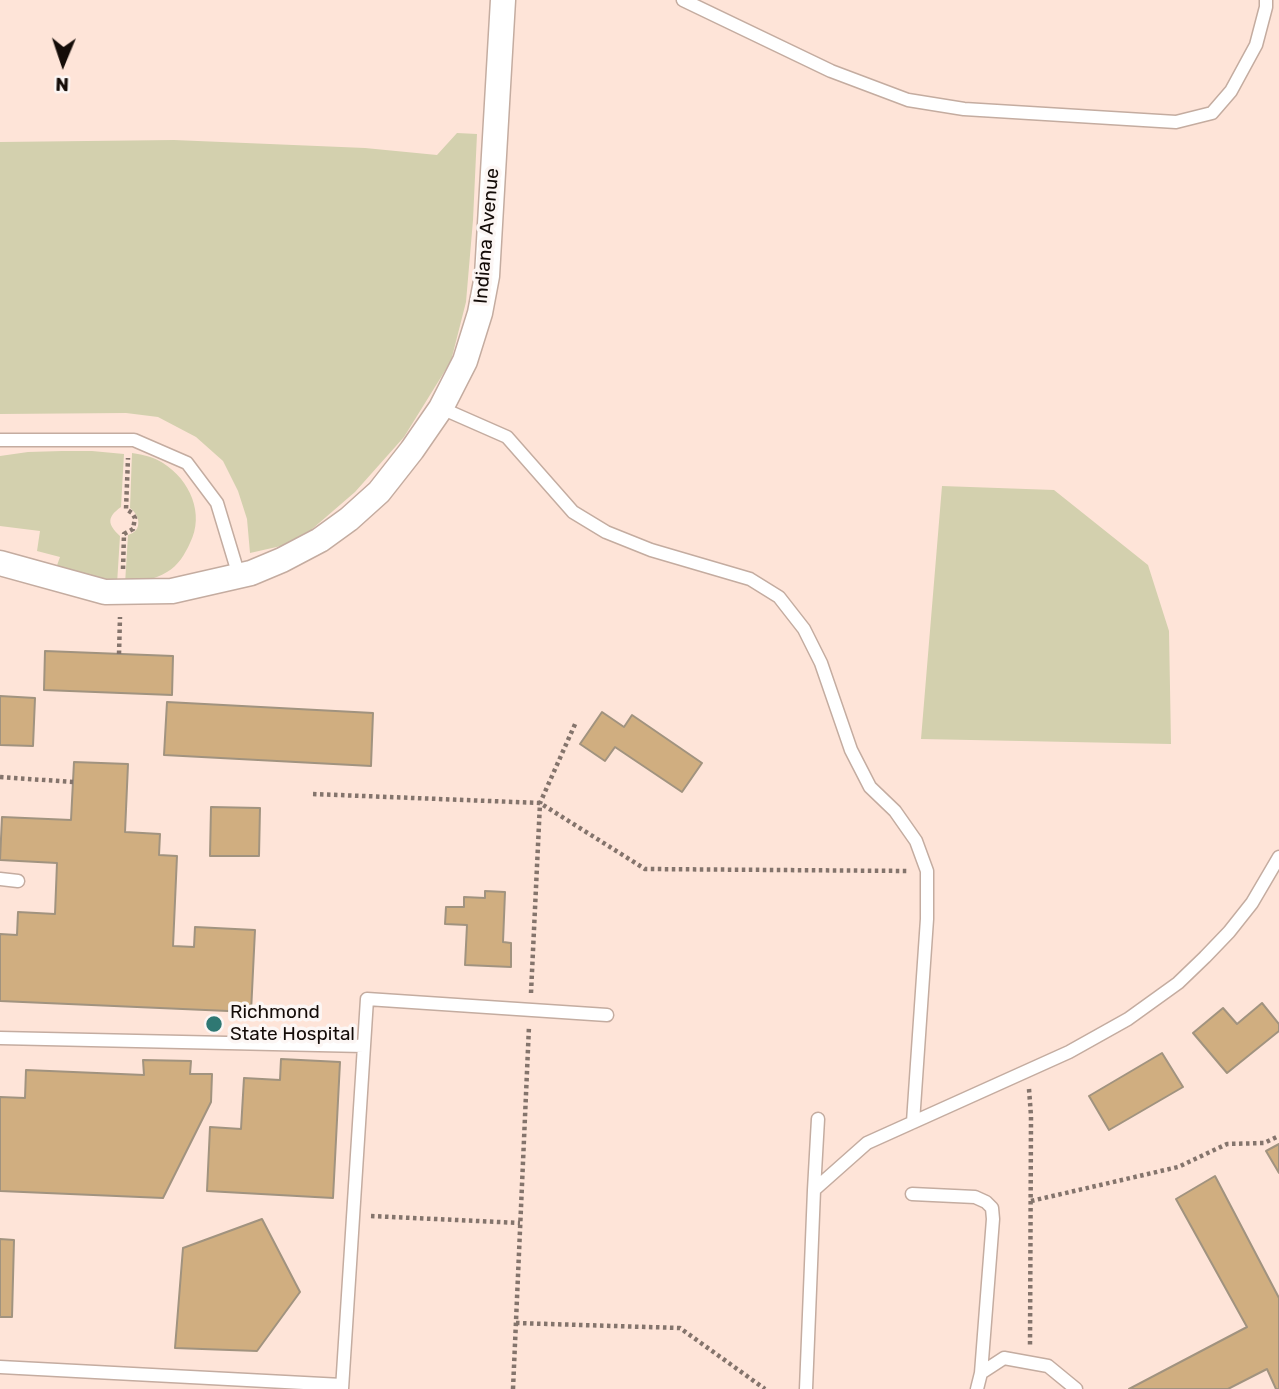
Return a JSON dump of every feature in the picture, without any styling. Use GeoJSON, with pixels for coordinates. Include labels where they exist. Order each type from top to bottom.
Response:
{"type":"FeatureCollection","features":[{"type":"Feature","properties":{"kind":"street","name":"Indiana Avenue"},"geometry":{"type":"LineString","coordinates":[[0,563],[106,592],[172,591],[251,573],[282,560],[320,540],[379,492],[441,408],[465,360],[480,313],[487,276],[503,0]]}},
{"type":"Feature","properties":{"kind":"lane"},"geometry":{"type":"LineString","coordinates":[[683,0],[831,71],[908,100],[964,109],[1176,122],[1212,113],[1231,91],[1256,45],[1266,0]]}},
{"type":"Feature","properties":{"kind":"lane"},"geometry":{"type":"LineString","coordinates":[[441,408],[507,437],[573,512],[606,532],[651,550],[750,579],[779,597],[804,629],[821,663],[851,750],[870,787],[895,811],[916,841],[927,871],[927,919],[913,1122]]}},
{"type":"Feature","properties":{"kind":"lane"},"geometry":{"type":"LineString","coordinates":[[0,440],[134,440],[187,463],[217,503],[239,576]]}},
{"type":"Feature","properties":{"kind":"lane"},"geometry":{"type":"LineString","coordinates":[[814,1190],[867,1143],[1069,1052],[1128,1018],[1178,983],[1229,932],[1252,903],[1279,858]]}},
{"type":"Feature","properties":{"kind":"lane"},"geometry":{"type":"LineString","coordinates":[[0,879],[18,880]]}},
{"type":"Feature","properties":{"kind":"lane"},"geometry":{"type":"LineString","coordinates":[[0,1367],[342,1387],[367,999],[607,1015]]}},
{"type":"Feature","properties":{"kind":"lane"},"geometry":{"type":"LineString","coordinates":[[0,1038],[364,1046]]}},
{"type":"Feature","properties":{"kind":"lane"},"geometry":{"type":"LineString","coordinates":[[806,1389],[818,1119]]}},
{"type":"Feature","properties":{"kind":"lane"},"geometry":{"type":"LineString","coordinates":[[912,1194],[975,1197],[992,1208],[981,1373],[977,1389]]}},
{"type":"Feature","properties":{"kind":"lane"},"geometry":{"type":"LineString","coordinates":[[981,1373],[1004,1358],[1029,1362],[1048,1366],[1076,1389]]}},
{"type":"Feature","properties":{"kind":"path"},"geometry":{"type":"LineString","coordinates":[[119,654],[124,534],[133,529],[135,518],[126,509],[129,440]]}},
{"type":"Feature","properties":{"kind":"path"},"geometry":{"type":"LineString","coordinates":[[513,1389],[540,803],[576,722]]}},
{"type":"Feature","properties":{"kind":"path"},"geometry":{"type":"LineString","coordinates":[[0,777],[73,782]]}},
{"type":"Feature","properties":{"kind":"path"},"geometry":{"type":"LineString","coordinates":[[313,794],[540,803],[645,869],[927,871]]}},
{"type":"Feature","properties":{"kind":"path"},"geometry":{"type":"LineString","coordinates":[[1028,1071],[1031,1116],[1029,1362]]}},
{"type":"Feature","properties":{"kind":"path"},"geometry":{"type":"LineString","coordinates":[[1031,1201],[1178,1167],[1227,1144],[1264,1143],[1279,1136]]}},
{"type":"Feature","properties":{"kind":"path"},"geometry":{"type":"LineString","coordinates":[[353,1215],[520,1223]]}},
{"type":"Feature","properties":{"kind":"path"},"geometry":{"type":"LineString","coordinates":[[516,1323],[680,1328],[765,1389]]}},
{"type":"Feature","properties":{"kind":"shaded area"},"geometry":{"type":"Polygon","coordinates":[[[457,133],[477,134],[466,302],[451,361],[404,437],[355,492],[311,530],[281,546],[250,553],[247,519],[238,491],[223,461],[196,437],[158,417],[126,413],[0,414],[0,142],[174,140],[365,148],[437,155],[457,133]]]}},
{"type":"Feature","properties":{"kind":"shaded area"},"geometry":{"type":"Polygon","coordinates":[[[92,451],[124,454],[121,507],[110,521],[120,536],[117,584],[56,568],[60,557],[37,551],[40,531],[0,526],[0,456],[28,452],[92,451]]]}},
{"type":"Feature","properties":{"kind":"shaded area"},"geometry":{"type":"Polygon","coordinates":[[[132,453],[160,461],[173,470],[192,499],[196,521],[190,543],[175,566],[157,577],[125,584],[128,535],[138,527],[136,515],[130,508],[132,453]]]}},
{"type":"Feature","properties":{"kind":"shaded area"},"geometry":{"type":"Polygon","coordinates":[[[942,486],[1054,490],[1148,565],[1169,631],[1171,744],[921,739],[942,486]]]}},
{"type":"Feature","properties":{"kind":"building"},"geometry":{"type":"Polygon","coordinates":[[[45,651],[173,656],[172,695],[44,690],[45,651]]]}},
{"type":"Feature","properties":{"kind":"building"},"geometry":{"type":"Polygon","coordinates":[[[0,696],[35,698],[33,746],[0,745],[0,696]]]}},
{"type":"Feature","properties":{"kind":"building"},"geometry":{"type":"Polygon","coordinates":[[[167,702],[373,713],[371,766],[164,755],[167,702]]]}},
{"type":"Feature","properties":{"kind":"building"},"geometry":{"type":"Polygon","coordinates":[[[602,712],[624,727],[632,715],[702,763],[682,792],[615,747],[605,761],[580,744],[602,712]]]}},
{"type":"Feature","properties":{"kind":"building"},"geometry":{"type":"Polygon","coordinates":[[[74,762],[128,764],[125,832],[160,834],[159,855],[177,856],[173,946],[194,947],[195,927],[255,930],[251,1012],[0,1001],[0,934],[17,935],[18,912],[55,914],[57,863],[0,860],[2,817],[71,820],[74,762]]]}},
{"type":"Feature","properties":{"kind":"building"},"geometry":{"type":"Polygon","coordinates":[[[211,807],[260,808],[259,856],[210,856],[211,807]]]}},
{"type":"Feature","properties":{"kind":"building"},"geometry":{"type":"Polygon","coordinates":[[[485,891],[505,892],[503,942],[511,943],[511,967],[465,965],[467,925],[445,924],[446,907],[464,907],[464,897],[485,898],[485,891]]]}},
{"type":"Feature","properties":{"kind":"building"},"geometry":{"type":"Polygon","coordinates":[[[1262,1003],[1279,1024],[1279,1031],[1227,1073],[1193,1033],[1223,1008],[1237,1024],[1262,1003]]]}},
{"type":"Feature","properties":{"kind":"building"},"geometry":{"type":"Polygon","coordinates":[[[1162,1053],[1183,1087],[1109,1130],[1089,1096],[1162,1053]]]}},
{"type":"Feature","properties":{"kind":"building"},"geometry":{"type":"Polygon","coordinates":[[[281,1059],[340,1062],[333,1198],[207,1191],[210,1127],[241,1129],[244,1078],[280,1080],[281,1059]]]}},
{"type":"Feature","properties":{"kind":"building"},"geometry":{"type":"Polygon","coordinates":[[[143,1060],[191,1061],[190,1074],[212,1074],[211,1102],[163,1198],[0,1191],[0,1097],[25,1098],[26,1070],[144,1075],[143,1060]]]}},
{"type":"Feature","properties":{"kind":"building"},"geometry":{"type":"Polygon","coordinates":[[[1279,1144],[1279,1173],[1266,1151],[1279,1144]]]}},
{"type":"Feature","properties":{"kind":"building"},"geometry":{"type":"Polygon","coordinates":[[[1215,1176],[1279,1298],[1279,1389],[1276,1389],[1267,1369],[1228,1389],[1129,1389],[1247,1327],[1176,1199],[1215,1176]]]}},
{"type":"Feature","properties":{"kind":"building"},"geometry":{"type":"Polygon","coordinates":[[[262,1219],[300,1292],[257,1351],[175,1348],[183,1248],[262,1219]]]}},
{"type":"Feature","properties":{"kind":"building"},"geometry":{"type":"Polygon","coordinates":[[[0,1239],[14,1240],[12,1317],[0,1317],[0,1239]]]}},
{"type":"Feature","properties":{"kind":"place","name":"Richmond State Hospital"},"geometry":{"type":"Point","coordinates":[214,1024]}}]}
